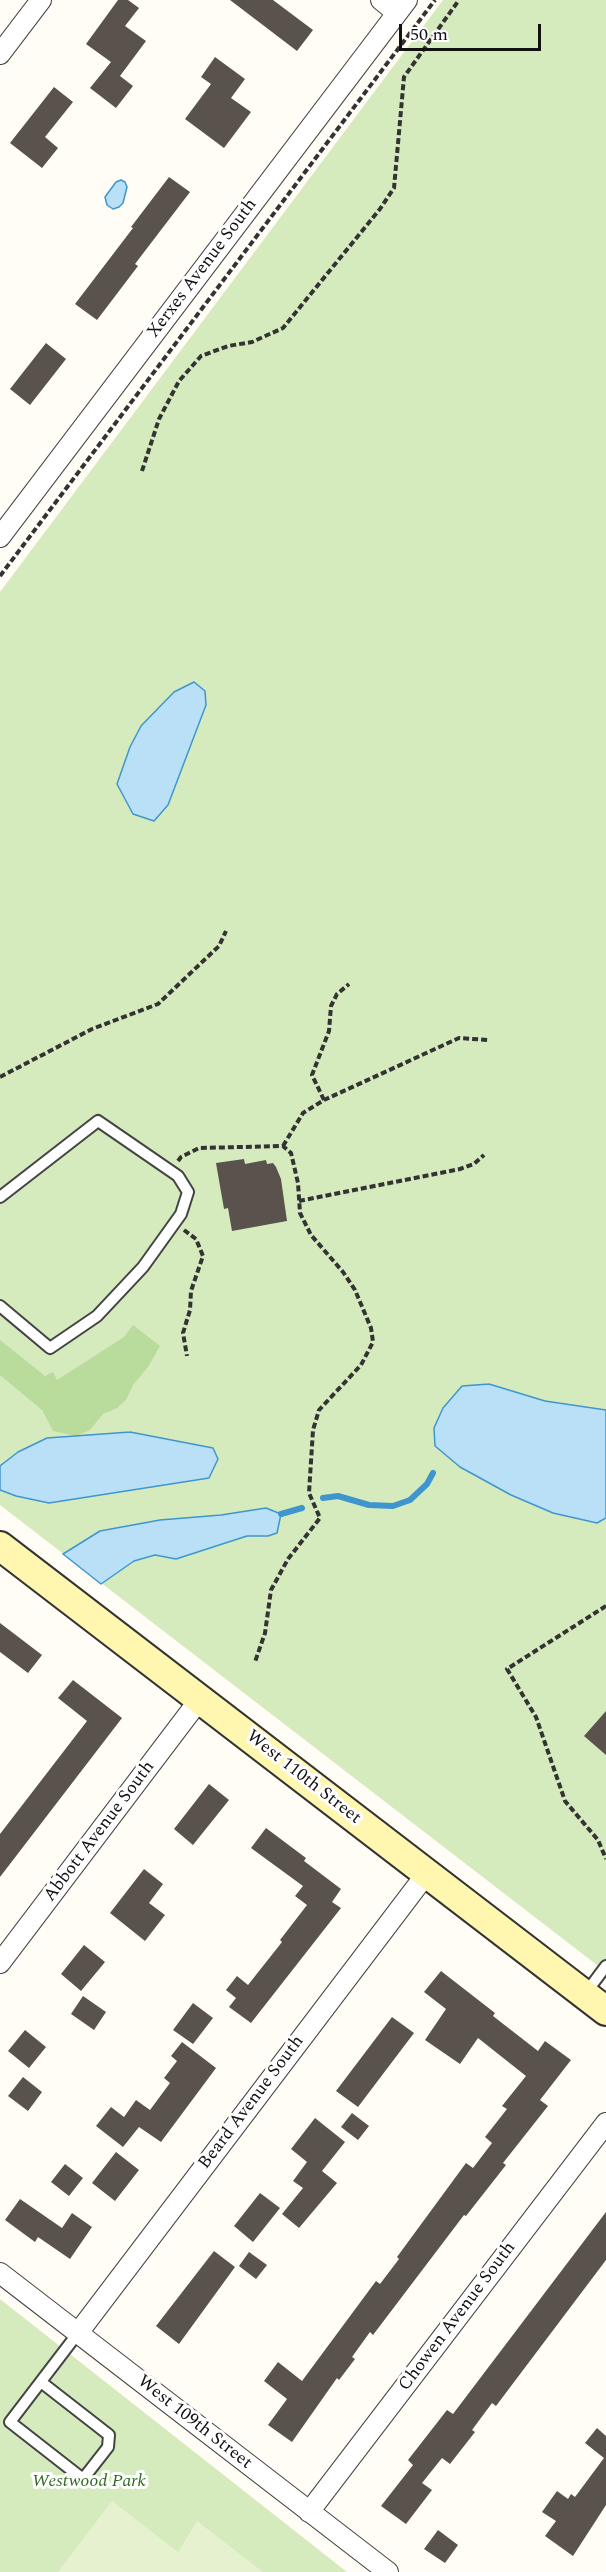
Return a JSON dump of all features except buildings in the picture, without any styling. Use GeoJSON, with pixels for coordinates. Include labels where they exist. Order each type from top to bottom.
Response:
{"type":"FeatureCollection","features":[{"type":"Feature","properties":{"kind":"street"},"geometry":{"type":"LineString","coordinates":[[0,54],[41,0]]}},
{"type":"Feature","properties":{"kind":"street"},"geometry":{"type":"LineString","coordinates":[[381,0],[402,6]]}},
{"type":"Feature","properties":{"kind":"street","name":"Xerxes Avenue South"},"geometry":{"type":"LineString","coordinates":[[0,537],[402,6]]}},
{"type":"Feature","properties":{"kind":"street","name":"West 110th Street"},"geometry":{"type":"LineString","coordinates":[[0,1546],[595,2002]]}},
{"type":"Feature","properties":{"kind":"street","name":"Abbott Avenue South"},"geometry":{"type":"LineString","coordinates":[[0,1963],[200,1700]]}},
{"type":"Feature","properties":{"kind":"street","name":"Beard Avenue South"},"geometry":{"type":"LineString","coordinates":[[78,2333],[426,1873]]}},
{"type":"Feature","properties":{"kind":"street","name":"Chowen Avenue South"},"geometry":{"type":"LineString","coordinates":[[309,2512],[606,2123]]}},
{"type":"Feature","properties":{"kind":"street","name":"West 109th Street"},"geometry":{"type":"LineString","coordinates":[[0,2273],[388,2572]]}},
{"type":"Feature","properties":{"kind":"lane"},"geometry":{"type":"LineString","coordinates":[[0,1197],[98,1121],[178,1176],[188,1192],[181,1214],[143,1267],[97,1316],[50,1348],[0,1306]]}},
{"type":"Feature","properties":{"kind":"lane"},"geometry":{"type":"LineString","coordinates":[[595,2002],[606,1966]]}},
{"type":"Feature","properties":{"kind":"lane"},"geometry":{"type":"LineString","coordinates":[[41,2382],[109,2435],[108,2447],[83,2479],[10,2422],[78,2333]]}},
{"type":"Feature","properties":{"kind":"path"},"geometry":{"type":"LineString","coordinates":[[0,576],[435,0]]}},
{"type":"Feature","properties":{"kind":"path"},"geometry":{"type":"LineString","coordinates":[[142,471],[164,409],[179,381],[201,356],[228,346],[252,342],[284,328],[380,209],[394,188],[404,77],[459,0]]}},
{"type":"Feature","properties":{"kind":"path"},"geometry":{"type":"LineString","coordinates":[[0,1077],[92,1029],[158,1004],[219,946],[226,930]]}},
{"type":"Feature","properties":{"kind":"path"},"geometry":{"type":"LineString","coordinates":[[324,1100],[312,1076],[329,1031],[331,1006],[337,994],[349,984]]}},
{"type":"Feature","properties":{"kind":"path"},"geometry":{"type":"LineString","coordinates":[[283,1146],[303,1113],[324,1100],[459,1038],[488,1040]]}},
{"type":"Feature","properties":{"kind":"path"},"geometry":{"type":"LineString","coordinates":[[171,1171],[181,1157],[199,1148],[283,1146],[291,1153],[298,1183],[300,1214],[311,1236],[343,1272],[355,1290],[373,1342],[361,1365],[319,1410],[313,1430],[309,1493],[320,1518],[288,1559],[270,1590],[265,1633],[255,1662]]}},
{"type":"Feature","properties":{"kind":"path"},"geometry":{"type":"LineString","coordinates":[[299,1201],[460,1169],[474,1164],[484,1155]]}},
{"type":"Feature","properties":{"kind":"path"},"geometry":{"type":"LineString","coordinates":[[175,1223],[196,1239],[203,1256],[191,1291],[190,1310],[183,1333],[187,1356]]}},
{"type":"Feature","properties":{"kind":"path"},"geometry":{"type":"LineString","coordinates":[[606,1606],[507,1669],[536,1717],[565,1801],[598,1840],[606,1858]]}},
{"type":"Feature","properties":{"kind":"green space"},"geometry":{"type":"Polygon","coordinates":[[[443,0],[606,0],[606,1972],[0,1505],[0,592],[443,0]]]}},
{"type":"Feature","properties":{"kind":"green space"},"geometry":{"type":"Polygon","coordinates":[[[133,1325],[160,1346],[148,1367],[133,1385],[126,1400],[117,1408],[103,1414],[90,1430],[76,1436],[53,1431],[42,1410],[0,1375],[0,1340],[45,1376],[53,1372],[57,1380],[124,1337],[133,1325]]]}},
{"type":"Feature","properties":{"kind":"green space","name":"Westwood Park"},"geometry":{"type":"Polygon","coordinates":[[[0,2299],[347,2572],[0,2572],[0,2299]]]}},
{"type":"Feature","properties":{"kind":"green space"},"geometry":{"type":"Polygon","coordinates":[[[112,2501],[178,2552],[197,2521],[263,2572],[58,2572],[112,2501]]]}},
{"type":"Feature","properties":{"kind":"water"},"geometry":{"type":"Polygon","coordinates":[[[121,180],[127,187],[123,203],[113,209],[107,205],[105,197],[116,182],[121,180]]]}},
{"type":"Feature","properties":{"kind":"water"},"geometry":{"type":"Polygon","coordinates":[[[194,682],[205,691],[206,705],[168,805],[154,821],[133,814],[117,784],[130,747],[141,726],[174,692],[194,682]]]}},
{"type":"Feature","properties":{"kind":"water"},"geometry":{"type":"Polygon","coordinates":[[[489,1384],[545,1401],[606,1410],[606,1518],[597,1523],[553,1513],[511,1495],[460,1467],[435,1446],[434,1428],[443,1408],[462,1386],[489,1384]]]}},
{"type":"Feature","properties":{"kind":"water"},"geometry":{"type":"Polygon","coordinates":[[[130,1432],[213,1448],[218,1459],[209,1478],[49,1503],[0,1490],[0,1466],[18,1452],[47,1438],[130,1432]]]}},
{"type":"Feature","properties":{"kind":"water"},"geometry":{"type":"Polygon","coordinates":[[[266,1508],[281,1514],[277,1533],[268,1536],[247,1536],[176,1559],[155,1555],[134,1561],[101,1584],[63,1554],[100,1531],[160,1520],[221,1515],[266,1508]]]}},
{"type":"Feature","properties":{"kind":"waterway"},"geometry":{"type":"LineString","coordinates":[[323,1498],[338,1496],[369,1505],[393,1506],[410,1500],[427,1484],[433,1473]]}},
{"type":"Feature","properties":{"kind":"waterway"},"geometry":{"type":"LineString","coordinates":[[281,1514],[302,1508]]}}]}
